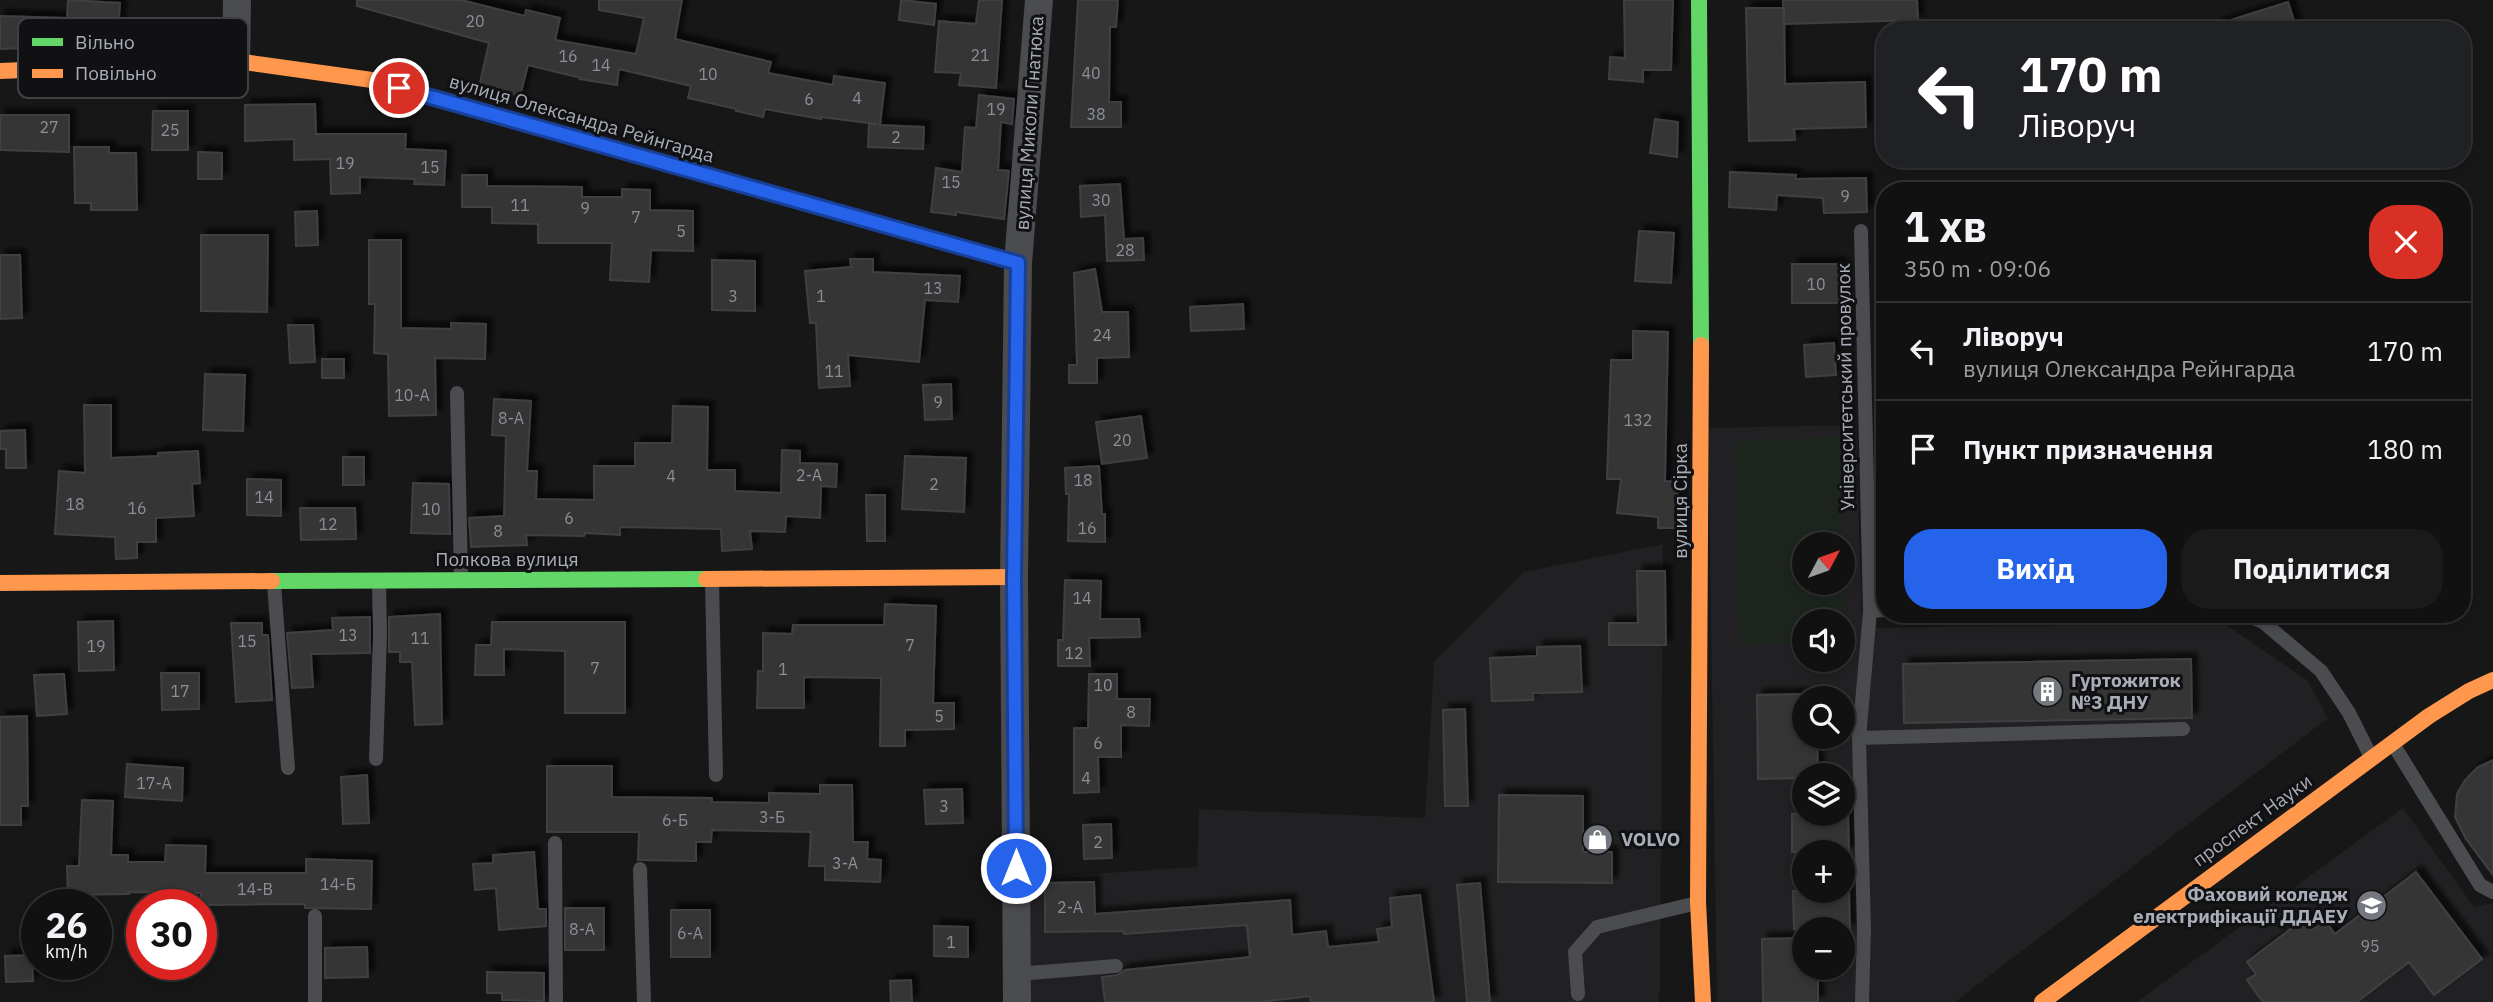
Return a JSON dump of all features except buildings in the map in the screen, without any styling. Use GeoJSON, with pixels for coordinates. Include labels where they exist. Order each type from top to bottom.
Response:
{"type":"FeatureCollection","features":[{"type":"Feature","properties":{"kind":"street"},"geometry":{"type":"LineString","coordinates":[[237,0],[237,18]]}},
{"type":"Feature","properties":{"kind":"street","name":"вулиця Миколи Гнатюка"},"geometry":{"type":"LineString","coordinates":[[1017,1002],[1014,577],[1018,263],[1039,0]]}},
{"type":"Feature","properties":{"kind":"street","name":"вулиця Сірка"},"geometry":{"type":"LineString","coordinates":[[1699,0],[1701,380],[1698,902],[1703,1002]]}},
{"type":"Feature","properties":{"kind":"street","name":"вулиця Олександра Рейнгарда"},"geometry":{"type":"LineString","coordinates":[[248,63],[372,80],[1018,263]]}},
{"type":"Feature","properties":{"kind":"street","name":"вулиця Олександра Рейнгарда"},"geometry":{"type":"LineString","coordinates":[[0,71],[18,70]]}},
{"type":"Feature","properties":{"kind":"street","name":"Полкова вулиця"},"geometry":{"type":"LineString","coordinates":[[0,583],[1014,577]]}},
{"type":"Feature","properties":{"kind":"street","name":"проспект Науки"},"geometry":{"type":"LineString","coordinates":[[2042,1002],[2429,716],[2469,691],[2493,680]]}},
{"type":"Feature","properties":{"kind":"lane","name":"Університетський провулок"},"geometry":{"type":"LineString","coordinates":[[1861,231],[1876,587]]}},
{"type":"Feature","properties":{"kind":"lane"},"geometry":{"type":"LineString","coordinates":[[457,393],[461,580]]}},
{"type":"Feature","properties":{"kind":"lane"},"geometry":{"type":"LineString","coordinates":[[712,578],[716,775]]}},
{"type":"Feature","properties":{"kind":"lane"},"geometry":{"type":"LineString","coordinates":[[274,581],[288,768]]}},
{"type":"Feature","properties":{"kind":"lane"},"geometry":{"type":"LineString","coordinates":[[376,759],[379,581]]}},
{"type":"Feature","properties":{"kind":"lane","name":"Університетський провулок"},"geometry":{"type":"LineString","coordinates":[[1862,1002],[1864,929],[1860,738],[1876,618]]}},
{"type":"Feature","properties":{"kind":"lane"},"geometry":{"type":"LineString","coordinates":[[2264,623],[2321,671],[2349,713],[2371,758]]}},
{"type":"Feature","properties":{"kind":"lane"},"geometry":{"type":"LineString","coordinates":[[1860,738],[2183,729]]}},
{"type":"Feature","properties":{"kind":"lane"},"geometry":{"type":"LineString","coordinates":[[2393,743],[2480,885],[2493,892]]}},
{"type":"Feature","properties":{"kind":"lane"},"geometry":{"type":"LineString","coordinates":[[555,843],[556,1002]]}},
{"type":"Feature","properties":{"kind":"lane"},"geometry":{"type":"LineString","coordinates":[[640,869],[644,1002]]}},
{"type":"Feature","properties":{"kind":"lane"},"geometry":{"type":"LineString","coordinates":[[1578,994],[1575,952],[1597,927],[1698,902]]}},
{"type":"Feature","properties":{"kind":"lane"},"geometry":{"type":"LineString","coordinates":[[315,916],[315,1002]]}},
{"type":"Feature","properties":{"kind":"lane"},"geometry":{"type":"LineString","coordinates":[[1017,974],[1116,966]]}},
{"type":"Feature","properties":{"kind":"shaded area"},"geometry":{"type":"Polygon","coordinates":[[[1856,425],[1862,628],[2223,623],[2307,680],[2328,718],[1955,1002],[1717,1002],[1708,428],[1856,425]]]}},
{"type":"Feature","properties":{"kind":"shaded area"},"geometry":{"type":"Polygon","coordinates":[[[1839,437],[1843,532],[1792,532],[1792,595],[1844,595],[1845,609],[1792,609],[1792,644],[1740,646],[1733,441],[1839,437]]]}},
{"type":"Feature","properties":{"kind":"shaded area"},"geometry":{"type":"Polygon","coordinates":[[[1663,544],[1658,1002],[1029,1002],[1029,878],[1197,867],[1199,809],[1425,818],[1434,662],[1524,572],[1663,544]]]}},
{"type":"Feature","properties":{"kind":"shaded area","name":"Фаховий коледж електрифікації ДДАЕУ"},"geometry":{"type":"Polygon","coordinates":[[[2403,808],[2474,907],[2493,903],[2493,1002],[2137,1002],[2403,808]]]}},
{"type":"Feature","properties":{"kind":"traffic: fast"},"geometry":{"type":"LineString","coordinates":[[1699,0],[1701,345]]}},
{"type":"Feature","properties":{"kind":"traffic: fast"},"geometry":{"type":"LineString","coordinates":[[573,137],[1018,263]]}},
{"type":"Feature","properties":{"kind":"traffic: fast"},"geometry":{"type":"LineString","coordinates":[[272,581],[706,579]]}},
{"type":"Feature","properties":{"kind":"traffic: slow"},"geometry":{"type":"LineString","coordinates":[[248,63],[372,80],[573,137]]}},
{"type":"Feature","properties":{"kind":"traffic: slow"},"geometry":{"type":"LineString","coordinates":[[0,71],[18,70]]}},
{"type":"Feature","properties":{"kind":"traffic: slow"},"geometry":{"type":"LineString","coordinates":[[1701,345],[1698,902],[1703,1002]]}},
{"type":"Feature","properties":{"kind":"traffic: slow"},"geometry":{"type":"LineString","coordinates":[[706,579],[1014,577]]}},
{"type":"Feature","properties":{"kind":"traffic: slow"},"geometry":{"type":"LineString","coordinates":[[0,583],[272,581]]}},
{"type":"Feature","properties":{"kind":"traffic: slow"},"geometry":{"type":"LineString","coordinates":[[2042,1002],[2429,716],[2469,691],[2493,680]]}},
{"type":"Feature","properties":{"kind":"place","name":"Гуртожиток №3 ДНУ"},"geometry":{"type":"Point","coordinates":[2048,691]}},
{"type":"Feature","properties":{"kind":"place","name":"VOLVO"},"geometry":{"type":"Point","coordinates":[1598,839]}},
{"type":"Feature","properties":{"kind":"place","name":"Фаховий коледж електрифікації ДДАЕУ"},"geometry":{"type":"Point","coordinates":[2371,905]}},
{"type":"Feature","properties":{"kind":"route"},"geometry":{"type":"LineString","coordinates":[[399,88],[1018,263],[1014,577],[1016,868]]}}]}
